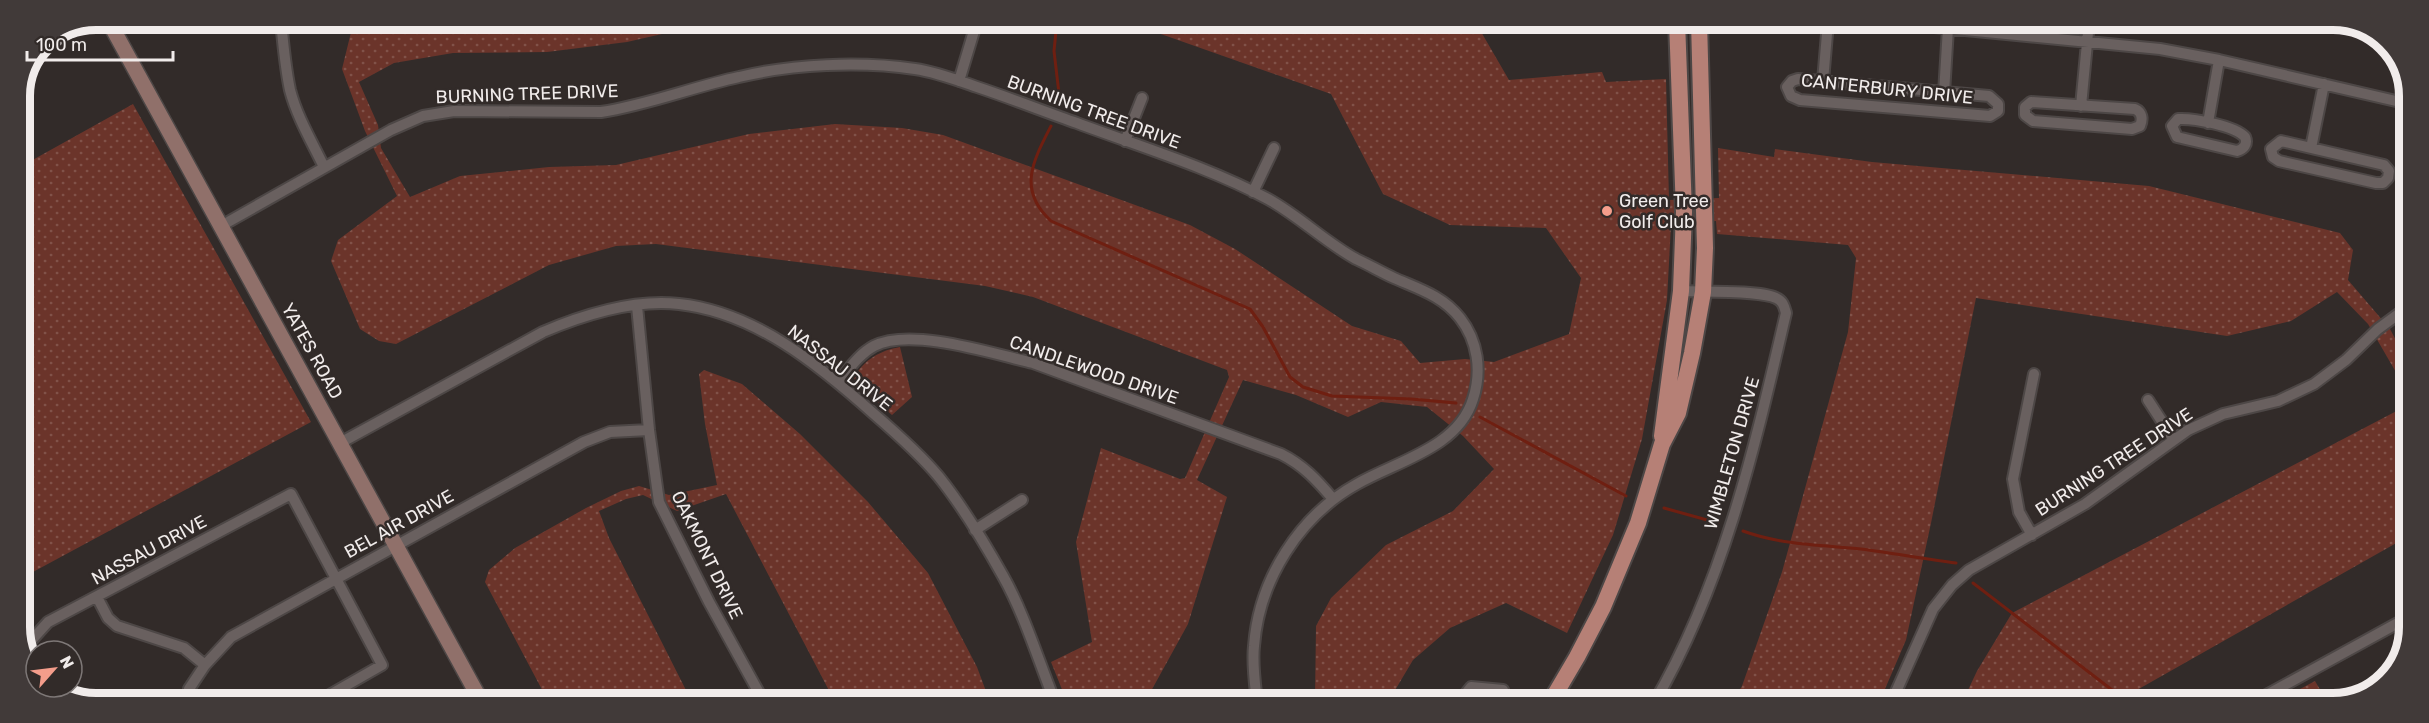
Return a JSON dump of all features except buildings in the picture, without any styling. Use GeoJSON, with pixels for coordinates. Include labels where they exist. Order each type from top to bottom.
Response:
{"type":"FeatureCollection","features":[{"type":"Feature","properties":{"kind":"main road"},"geometry":{"type":"LineString","coordinates":[[1662,444],[1665,403],[1682,291],[1684,212],[1677,30]]}},
{"type":"Feature","properties":{"kind":"main road"},"geometry":{"type":"LineString","coordinates":[[1556,693],[1603,607],[1638,523],[1662,444],[1678,413],[1703,292],[1705,248],[1699,30]]}},
{"type":"Feature","properties":{"kind":"street","name":"YATES ROAD"},"geometry":{"type":"LineString","coordinates":[[113,30],[477,693]]}},
{"type":"Feature","properties":{"kind":"street"},"geometry":{"type":"LineString","coordinates":[[282,30],[284,57],[291,91],[302,122],[324,167]]}},
{"type":"Feature","properties":{"kind":"street"},"geometry":{"type":"LineString","coordinates":[[959,81],[974,30]]}},
{"type":"Feature","properties":{"kind":"street","name":"CANTERBURY DRIVE"},"geometry":{"type":"LineString","coordinates":[[1823,81],[1827,30]]}},
{"type":"Feature","properties":{"kind":"street","name":"CANTERBURY DRIVE"},"geometry":{"type":"LineString","coordinates":[[1944,93],[1948,30]]}},
{"type":"Feature","properties":{"kind":"street"},"geometry":{"type":"LineString","coordinates":[[1969,30],[2160,49],[2219,60],[2399,102]]}},
{"type":"Feature","properties":{"kind":"street"},"geometry":{"type":"LineString","coordinates":[[2081,106],[2088,30]]}},
{"type":"Feature","properties":{"kind":"street"},"geometry":{"type":"LineString","coordinates":[[2208,123],[2219,60]]}},
{"type":"Feature","properties":{"kind":"street","name":"BURNING TREE DRIVE"},"geometry":{"type":"LineString","coordinates":[[221,226],[408,122],[439,111],[601,112],[748,75],[811,66],[876,66],[918,69],[959,81],[1235,182],[1289,212],[1351,256],[1390,277],[1434,294],[1447,304],[1462,320],[1476,349],[1478,379],[1466,416],[1454,431],[1440,442],[1356,484],[1333,499],[1291,545],[1280,562],[1263,599],[1254,647],[1254,693]]}},
{"type":"Feature","properties":{"kind":"street","name":"CANTERBURY DRIVE"},"geometry":{"type":"LineString","coordinates":[[1795,80],[1823,81],[1989,96],[1998,104],[1998,111],[1990,116],[1800,100],[1795,99],[1788,92],[1790,84],[1795,80]]}},
{"type":"Feature","properties":{"kind":"street"},"geometry":{"type":"LineString","coordinates":[[2311,148],[2324,84]]}},
{"type":"Feature","properties":{"kind":"street"},"geometry":{"type":"LineString","coordinates":[[1125,141],[1142,98]]}},
{"type":"Feature","properties":{"kind":"street"},"geometry":{"type":"LineString","coordinates":[[2031,102],[2081,106],[2135,109],[2140,114],[2142,122],[2137,128],[2132,129],[2033,121],[2025,115],[2025,107],[2031,102]]}},
{"type":"Feature","properties":{"kind":"street"},"geometry":{"type":"LineString","coordinates":[[2178,119],[2208,123],[2242,134],[2246,141],[2244,148],[2237,151],[2181,138],[2172,131],[2173,123],[2178,119]]}},
{"type":"Feature","properties":{"kind":"street"},"geometry":{"type":"LineString","coordinates":[[2281,141],[2311,148],[2384,165],[2389,171],[2388,178],[2383,183],[2376,183],[2279,161],[2271,153],[2273,146],[2281,141]]}},
{"type":"Feature","properties":{"kind":"street"},"geometry":{"type":"LineString","coordinates":[[1253,192],[1274,148]]}},
{"type":"Feature","properties":{"kind":"street","name":"WIMBLETON DRIVE"},"geometry":{"type":"LineString","coordinates":[[1660,693],[1704,602],[1757,440],[1786,313],[1784,304],[1777,298],[1763,295],[1682,291]]}},
{"type":"Feature","properties":{"kind":"street","name":"NASSAU DRIVE"},"geometry":{"type":"LineString","coordinates":[[340,442],[543,332],[593,313],[637,306],[679,304],[726,315],[775,337],[838,382],[897,434],[938,477],[975,530],[1004,579],[1051,693]]}},
{"type":"Feature","properties":{"kind":"street","name":"OAKMONT DRIVE"},"geometry":{"type":"LineString","coordinates":[[637,306],[649,430],[659,502],[709,602],[759,693]]}},
{"type":"Feature","properties":{"kind":"street","name":"BURNING TREE DRIVE"},"geometry":{"type":"LineString","coordinates":[[1895,693],[1933,609],[1942,596],[1969,570],[2085,504],[2174,440],[2215,417],[2278,401],[2330,374],[2378,329],[2399,314]]}},
{"type":"Feature","properties":{"kind":"street","name":"CANDLEWOOD DRIVE"},"geometry":{"type":"LineString","coordinates":[[838,382],[863,353],[874,346],[899,338],[936,342],[1034,363],[1281,454],[1298,462],[1313,475],[1333,499]]}},
{"type":"Feature","properties":{"kind":"street"},"geometry":{"type":"LineString","coordinates":[[2032,535],[2019,512],[2013,479],[2034,374]]}},
{"type":"Feature","properties":{"kind":"street"},"geometry":{"type":"LineString","coordinates":[[2148,400],[2174,440]]}},
{"type":"Feature","properties":{"kind":"street","name":"BEL AIR DRIVE"},"geometry":{"type":"LineString","coordinates":[[189,689],[205,665],[231,637],[584,442],[610,432],[649,430]]}},
{"type":"Feature","properties":{"kind":"street","name":"NASSAU DRIVE"},"geometry":{"type":"LineString","coordinates":[[33,639],[48,622],[291,494],[336,578]]}},
{"type":"Feature","properties":{"kind":"street"},"geometry":{"type":"LineString","coordinates":[[975,530],[1022,500]]}},
{"type":"Feature","properties":{"kind":"street"},"geometry":{"type":"LineString","coordinates":[[332,693],[382,665],[336,578]]}},
{"type":"Feature","properties":{"kind":"street"},"geometry":{"type":"LineString","coordinates":[[97,597],[108,618],[117,626],[184,648],[205,665]]}},
{"type":"Feature","properties":{"kind":"street"},"geometry":{"type":"LineString","coordinates":[[2270,693],[2399,622]]}},
{"type":"Feature","properties":{"kind":"street"},"geometry":{"type":"LineString","coordinates":[[1466,693],[1470,687],[1503,690]]}},
{"type":"Feature","properties":{"kind":"shaded area"},"geometry":{"type":"Polygon","coordinates":[[[352,30],[679,30],[627,42],[547,52],[453,53],[394,63],[359,82],[378,125],[381,148],[410,197],[460,176],[549,167],[616,165],[749,134],[835,124],[902,128],[943,135],[1190,225],[1235,249],[1352,326],[1401,341],[1420,363],[1465,359],[1494,362],[1569,334],[1581,278],[1546,228],[1450,225],[1383,194],[1331,94],[1150,30],[1480,30],[1509,80],[1602,72],[1606,82],[1666,79],[1669,200],[1719,198],[1718,148],[1774,157],[1775,149],[1872,162],[2149,186],[2340,233],[2353,250],[2348,280],[2390,329],[2399,346],[2399,377],[2368,324],[2337,292],[2291,321],[2227,336],[1976,298],[1906,640],[1883,693],[1738,693],[1782,572],[1848,332],[1856,258],[1848,245],[1717,234],[1716,221],[1671,225],[1667,300],[1642,439],[1613,535],[1567,633],[1506,603],[1450,628],[1413,660],[1393,693],[1315,693],[1316,626],[1331,598],[1386,545],[1453,511],[1494,469],[1463,436],[1427,407],[1381,402],[1348,417],[1296,395],[1243,380],[1197,480],[1227,497],[1188,624],[1150,693],[1063,693],[1051,662],[1092,642],[1076,542],[1101,448],[1180,479],[1185,478],[1229,377],[1227,370],[1033,297],[985,286],[656,244],[616,246],[549,265],[396,344],[379,341],[360,329],[331,261],[338,240],[397,196],[365,131],[342,69],[352,30]]]}},
{"type":"Feature","properties":{"kind":"shaded area"},"geometry":{"type":"Polygon","coordinates":[[[133,104],[311,422],[30,574],[30,161],[133,104]]]}},
{"type":"Feature","properties":{"kind":"shaded area"},"geometry":{"type":"Polygon","coordinates":[[[900,347],[912,397],[892,415],[858,386],[854,378],[862,366],[873,357],[900,347]]]}},
{"type":"Feature","properties":{"kind":"shaded area"},"geometry":{"type":"Polygon","coordinates":[[[704,370],[742,384],[800,434],[868,502],[928,573],[977,667],[987,693],[830,693],[726,494],[677,511],[643,495],[626,499],[599,511],[609,538],[687,693],[544,693],[485,582],[489,570],[515,548],[621,491],[639,486],[669,495],[717,485],[705,424],[699,374],[704,370]]]}},
{"type":"Feature","properties":{"kind":"shaded area"},"geometry":{"type":"Polygon","coordinates":[[[2399,410],[2399,542],[2132,693],[1967,693],[1977,671],[2012,613],[2399,410]]]}},
{"type":"Feature","properties":{"kind":"shaded area"},"geometry":{"type":"Polygon","coordinates":[[[2315,681],[2322,693],[2293,693],[2315,681]]]}},
{"type":"Feature","properties":{"kind":"waterway"},"geometry":{"type":"LineString","coordinates":[[1056,30],[1054,51],[1060,102]]}},
{"type":"Feature","properties":{"kind":"waterway"},"geometry":{"type":"LineString","coordinates":[[1051,126],[1034,163],[1031,187],[1040,209],[1051,221],[1250,309],[1263,327],[1290,377],[1303,387],[1332,396],[1456,403]]}},
{"type":"Feature","properties":{"kind":"waterway"},"geometry":{"type":"LineString","coordinates":[[1480,417],[1626,496]]}},
{"type":"Feature","properties":{"kind":"waterway"},"geometry":{"type":"LineString","coordinates":[[1664,508],[1718,523]]}},
{"type":"Feature","properties":{"kind":"waterway"},"geometry":{"type":"LineString","coordinates":[[1743,531],[1786,542],[1861,549],[1956,563]]}},
{"type":"Feature","properties":{"kind":"waterway"},"geometry":{"type":"LineString","coordinates":[[1973,583],[2116,693]]}},
{"type":"Feature","properties":{"kind":"place","name":"Green Tree Golf Club"},"geometry":{"type":"Point","coordinates":[1607,211]}}]}
